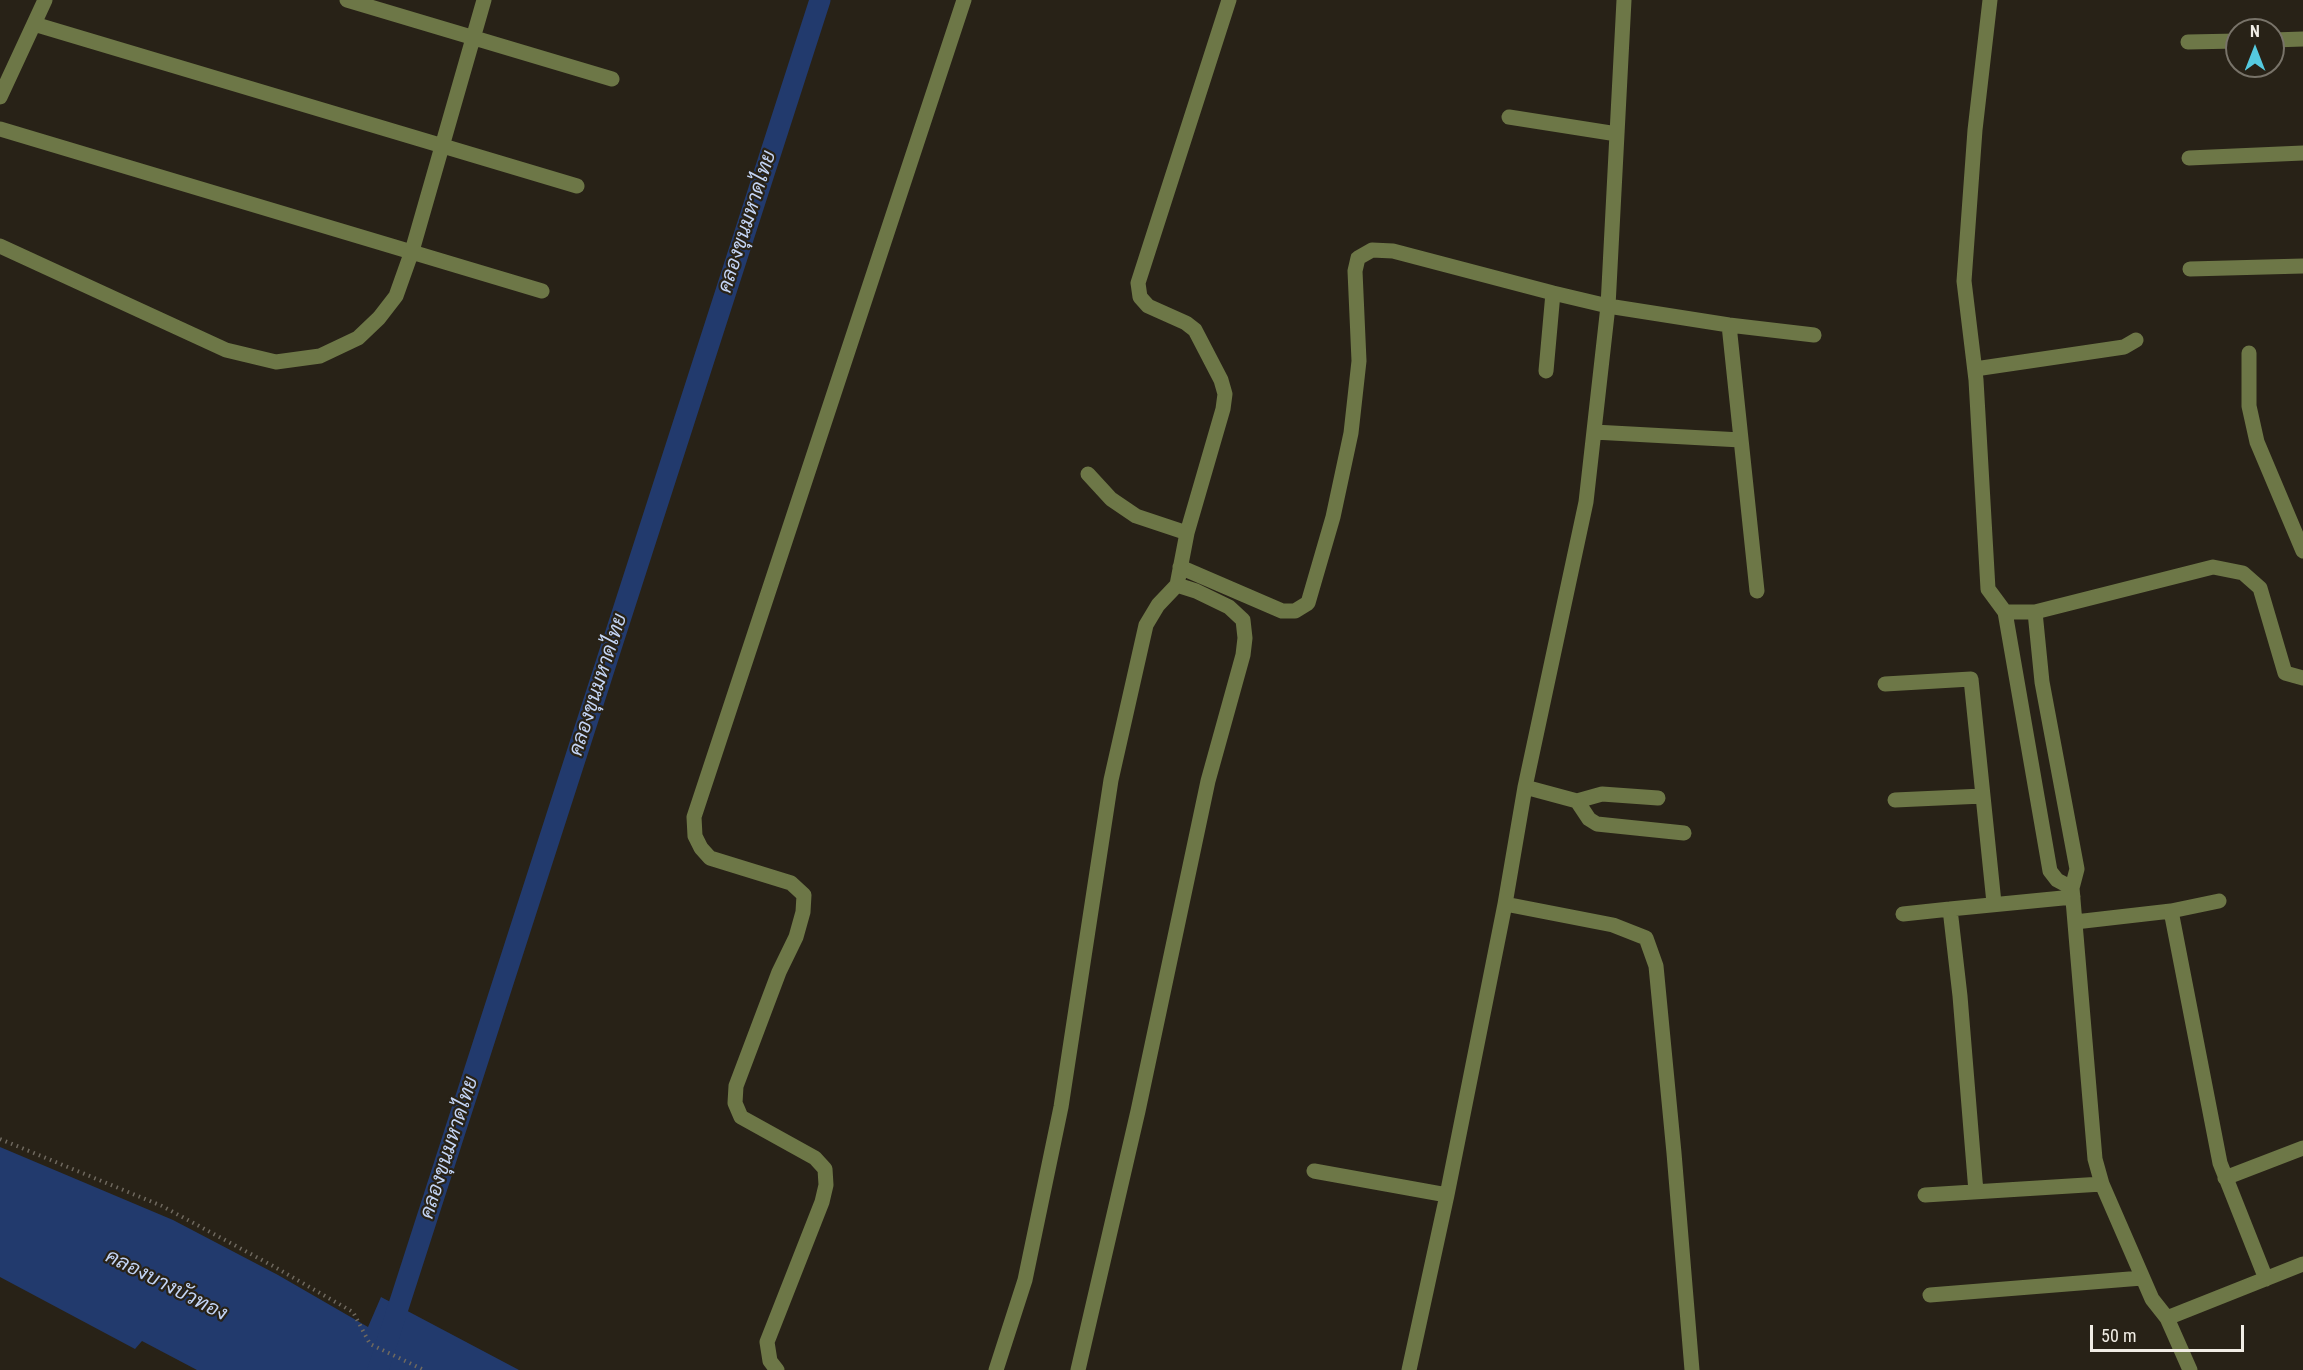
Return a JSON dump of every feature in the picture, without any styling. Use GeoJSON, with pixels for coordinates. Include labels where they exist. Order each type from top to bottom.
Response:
{"type":"FeatureCollection","features":[{"type":"Feature","properties":{"kind":"street"},"geometry":{"type":"LineString","coordinates":[[0,97],[5,73],[45,0]]}},
{"type":"Feature","properties":{"kind":"street"},"geometry":{"type":"LineString","coordinates":[[347,0],[612,80]]}},
{"type":"Feature","properties":{"kind":"street"},"geometry":{"type":"LineString","coordinates":[[0,246],[226,350],[276,362],[320,356],[358,338],[380,318],[396,296],[412,251],[484,0]]}},
{"type":"Feature","properties":{"kind":"street"},"geometry":{"type":"LineString","coordinates":[[777,1370],[770,1361],[767,1342],[822,1202],[826,1185],[825,1169],[815,1158],[741,1118],[735,1103],[736,1086],[740,1075],[779,972],[796,937],[804,912],[804,896],[791,883],[710,858],[701,848],[695,836],[694,817],[964,0]]}},
{"type":"Feature","properties":{"kind":"street"},"geometry":{"type":"LineString","coordinates":[[996,1370],[1025,1280],[1061,1107],[1113,769],[1146,625],[1158,605],[1177,585],[1187,533],[1225,394],[1221,380],[1195,330],[1186,323],[1148,306],[1140,297],[1138,283],[1228,0]]}},
{"type":"Feature","properties":{"kind":"street"},"geometry":{"type":"LineString","coordinates":[[1409,1370],[1447,1195],[1505,904],[1525,787],[1586,502],[1608,306],[1624,0]]}},
{"type":"Feature","properties":{"kind":"street"},"geometry":{"type":"LineString","coordinates":[[1990,0],[1975,130],[1964,281],[1975,369],[1988,589],[2005,612],[2050,871],[2056,880],[2072,893]]}},
{"type":"Feature","properties":{"kind":"street"},"geometry":{"type":"LineString","coordinates":[[33,24],[577,186]]}},
{"type":"Feature","properties":{"kind":"street"},"geometry":{"type":"LineString","coordinates":[[2285,40],[2303,39]]}},
{"type":"Feature","properties":{"kind":"street"},"geometry":{"type":"LineString","coordinates":[[2188,42],[2225,41]]}},
{"type":"Feature","properties":{"kind":"street"},"geometry":{"type":"LineString","coordinates":[[1509,117],[1617,134]]}},
{"type":"Feature","properties":{"kind":"street"},"geometry":{"type":"LineString","coordinates":[[0,129],[542,291]]}},
{"type":"Feature","properties":{"kind":"street"},"geometry":{"type":"LineString","coordinates":[[2189,158],[2303,153]]}},
{"type":"Feature","properties":{"kind":"street"},"geometry":{"type":"LineString","coordinates":[[1180,567],[1282,611],[1294,611],[1308,603],[1333,517],[1351,433],[1359,360],[1355,271],[1358,258],[1372,250],[1394,251],[1608,306],[1729,325],[1814,335]]}},
{"type":"Feature","properties":{"kind":"street"},"geometry":{"type":"LineString","coordinates":[[2190,269],[2303,266]]}},
{"type":"Feature","properties":{"kind":"street"},"geometry":{"type":"LineString","coordinates":[[1546,372],[1553,293]]}},
{"type":"Feature","properties":{"kind":"street"},"geometry":{"type":"LineString","coordinates":[[1729,325],[1758,591]]}},
{"type":"Feature","properties":{"kind":"street"},"geometry":{"type":"LineString","coordinates":[[1975,369],[2124,347],[2136,340]]}},
{"type":"Feature","properties":{"kind":"street"},"geometry":{"type":"LineString","coordinates":[[2249,353],[2249,406],[2257,442],[2303,551]]}},
{"type":"Feature","properties":{"kind":"street"},"geometry":{"type":"LineString","coordinates":[[1594,432],[1741,440]]}},
{"type":"Feature","properties":{"kind":"street"},"geometry":{"type":"LineString","coordinates":[[1088,474],[1111,499],[1136,516],[1187,533]]}},
{"type":"Feature","properties":{"kind":"street"},"geometry":{"type":"LineString","coordinates":[[2005,612],[2035,612],[2213,567],[2242,573],[2260,588],[2285,674],[2300,678],[2303,693]]}},
{"type":"Feature","properties":{"kind":"street"},"geometry":{"type":"LineString","coordinates":[[1078,1370],[1138,1111],[1208,781],[1243,655],[1245,638],[1243,620],[1228,607],[1196,591],[1177,585]]}},
{"type":"Feature","properties":{"kind":"street"},"geometry":{"type":"LineString","coordinates":[[2035,612],[2044,693],[2077,869],[2072,893],[2095,1159],[2102,1184],[2142,1278],[2152,1299],[2167,1318],[2190,1370]]}},
{"type":"Feature","properties":{"kind":"street"},"geometry":{"type":"LineString","coordinates":[[1885,684],[1971,679],[1994,903]]}},
{"type":"Feature","properties":{"kind":"street"},"geometry":{"type":"LineString","coordinates":[[2020,700],[2044,693]]}},
{"type":"Feature","properties":{"kind":"street"},"geometry":{"type":"LineString","coordinates":[[1525,787],[1577,801],[1602,794],[1658,798]]}},
{"type":"Feature","properties":{"kind":"street"},"geometry":{"type":"LineString","coordinates":[[1895,800],[1983,796]]}},
{"type":"Feature","properties":{"kind":"street"},"geometry":{"type":"LineString","coordinates":[[1577,801],[1589,819],[1597,824],[1684,833]]}},
{"type":"Feature","properties":{"kind":"street"},"geometry":{"type":"LineString","coordinates":[[1903,914],[2072,893]]}},
{"type":"Feature","properties":{"kind":"street"},"geometry":{"type":"LineString","coordinates":[[2075,922],[2171,911],[2219,901]]}},
{"type":"Feature","properties":{"kind":"street"},"geometry":{"type":"LineString","coordinates":[[1505,904],[1613,925],[1646,938],[1656,966],[1692,1370]]}},
{"type":"Feature","properties":{"kind":"street"},"geometry":{"type":"LineString","coordinates":[[1950,909],[1960,996],[1976,1192]]}},
{"type":"Feature","properties":{"kind":"street"},"geometry":{"type":"LineString","coordinates":[[2171,911],[2220,1163],[2266,1280]]}},
{"type":"Feature","properties":{"kind":"street"},"geometry":{"type":"LineString","coordinates":[[2225,1178],[2303,1148]]}},
{"type":"Feature","properties":{"kind":"street"},"geometry":{"type":"LineString","coordinates":[[1314,1171],[1447,1195]]}},
{"type":"Feature","properties":{"kind":"street"},"geometry":{"type":"LineString","coordinates":[[1925,1195],[2102,1184]]}},
{"type":"Feature","properties":{"kind":"street"},"geometry":{"type":"LineString","coordinates":[[2167,1318],[2303,1264]]}},
{"type":"Feature","properties":{"kind":"street"},"geometry":{"type":"LineString","coordinates":[[1930,1294],[2142,1278]]}},
{"type":"Feature","properties":{"kind":"path"},"geometry":{"type":"LineString","coordinates":[[0,1139],[162,1206],[273,1266],[353,1312],[370,1344],[424,1370]]}},
{"type":"Feature","properties":{"kind":"water","name":"คลองบางบัวทอง"},"geometry":{"type":"Polygon","coordinates":[[[0,1147],[173,1220],[278,1275],[368,1327],[381,1297],[519,1370],[197,1370],[142,1341],[135,1349],[0,1277],[0,1147]]]}},
{"type":"Feature","properties":{"kind":"waterway","name":"คลองขุนมหาดไทย"},"geometry":{"type":"LineString","coordinates":[[378,1370],[820,0]]}}]}
